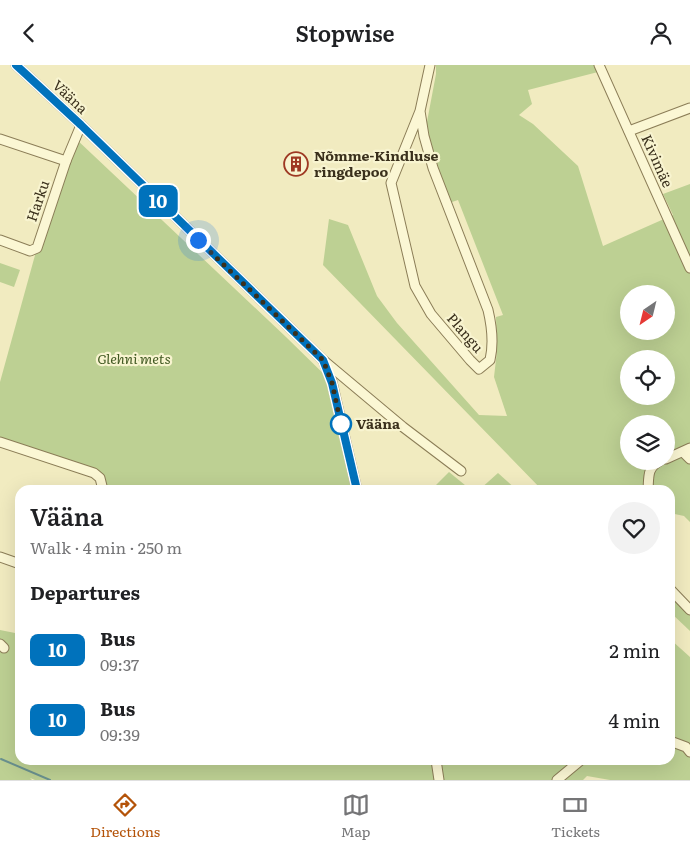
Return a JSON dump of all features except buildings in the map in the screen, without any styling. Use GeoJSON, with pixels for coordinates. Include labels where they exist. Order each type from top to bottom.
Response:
{"type":"FeatureCollection","features":[{"type":"Feature","properties":{"kind":"street","name":"Vääna"},"geometry":{"type":"LineString","coordinates":[[16,65],[81,125],[323,360],[403,427],[461,471]]}},
{"type":"Feature","properties":{"kind":"street","name":"Plangu"},"geometry":{"type":"LineString","coordinates":[[420,111],[433,168],[488,310],[492,327],[490,361],[479,369],[431,314],[415,286],[391,183],[420,111],[430,65]]}},
{"type":"Feature","properties":{"kind":"street","name":"Kivimäe"},"geometry":{"type":"LineString","coordinates":[[599,65],[690,268]]}},
{"type":"Feature","properties":{"kind":"street"},"geometry":{"type":"LineString","coordinates":[[629,131],[690,108]]}},
{"type":"Feature","properties":{"kind":"street","name":"Harku"},"geometry":{"type":"LineString","coordinates":[[0,240],[30,251],[37,248],[66,161],[81,125]]}},
{"type":"Feature","properties":{"kind":"street"},"geometry":{"type":"LineString","coordinates":[[0,139],[66,161]]}},
{"type":"Feature","properties":{"kind":"street"},"geometry":{"type":"LineString","coordinates":[[323,360],[332,383],[356,485]]}},
{"type":"Feature","properties":{"kind":"street"},"geometry":{"type":"LineString","coordinates":[[0,442],[94,473],[100,478],[102,485]]}},
{"type":"Feature","properties":{"kind":"street"},"geometry":{"type":"LineString","coordinates":[[675,455],[687,450],[690,459]]}},
{"type":"Feature","properties":{"kind":"street"},"geometry":{"type":"LineString","coordinates":[[648,485],[650,470]]}},
{"type":"Feature","properties":{"kind":"street"},"geometry":{"type":"LineString","coordinates":[[0,557],[15,563]]}},
{"type":"Feature","properties":{"kind":"street"},"geometry":{"type":"LineString","coordinates":[[675,594],[690,610]]}},
{"type":"Feature","properties":{"kind":"street"},"geometry":{"type":"LineString","coordinates":[[675,743],[686,747],[690,752]]}},
{"type":"Feature","properties":{"kind":"street"},"geometry":{"type":"LineString","coordinates":[[437,765],[439,780]]}},
{"type":"Feature","properties":{"kind":"street"},"geometry":{"type":"LineString","coordinates":[[558,780],[575,765]]}},
{"type":"Feature","properties":{"kind":"green space"},"geometry":{"type":"Polygon","coordinates":[[[436,65],[594,65],[598,72],[528,90],[532,104],[519,115],[533,124],[578,166],[603,246],[673,215],[663,194],[690,184],[690,522],[684,516],[675,514],[675,485],[537,485],[323,265],[329,219],[348,225],[377,296],[397,323],[479,415],[507,416],[494,377],[497,351],[496,317],[503,315],[458,200],[449,203],[426,127],[436,65]]]}},
{"type":"Feature","properties":{"kind":"green space","name":"Glehni mets"},"geometry":{"type":"Polygon","coordinates":[[[75,138],[332,382],[356,485],[102,485],[100,478],[0,442],[0,382],[37,248],[75,138]]]}},
{"type":"Feature","properties":{"kind":"green space"},"geometry":{"type":"Polygon","coordinates":[[[0,263],[20,270],[14,287],[0,282],[0,263]]]}},
{"type":"Feature","properties":{"kind":"green space"},"geometry":{"type":"Polygon","coordinates":[[[449,472],[465,485],[436,485],[449,472]]]}},
{"type":"Feature","properties":{"kind":"green space"},"geometry":{"type":"Polygon","coordinates":[[[498,473],[511,485],[485,485],[498,473]]]}},
{"type":"Feature","properties":{"kind":"green space"},"geometry":{"type":"Polygon","coordinates":[[[675,600],[690,615],[690,631],[675,617],[675,600]]]}},
{"type":"Feature","properties":{"kind":"green space"},"geometry":{"type":"Polygon","coordinates":[[[0,630],[15,633],[15,765],[675,765],[675,644],[690,657],[690,780],[610,780],[587,776],[583,780],[35,780],[30,778],[32,780],[0,780],[0,630]]]}},
{"type":"Feature","properties":{"kind":"waterway"},"geometry":{"type":"LineString","coordinates":[[1,759],[50,780]]}},
{"type":"Feature","properties":{"kind":"bus line","name":"10"},"geometry":{"type":"LineString","coordinates":[[16,65],[81,125],[323,360],[332,383],[356,485]]}},
{"type":"Feature","properties":{"kind":"place","name":"Nõmme-Kindluse ringdepoo"},"geometry":{"type":"Point","coordinates":[296,164]}},
{"type":"Feature","properties":{"kind":"place","name":"Vääna"},"geometry":{"type":"Point","coordinates":[341,424]}},
{"type":"Feature","properties":{"kind":"route"},"geometry":{"type":"LineString","coordinates":[[198,240],[323,360],[332,383],[341,424]]}}]}
